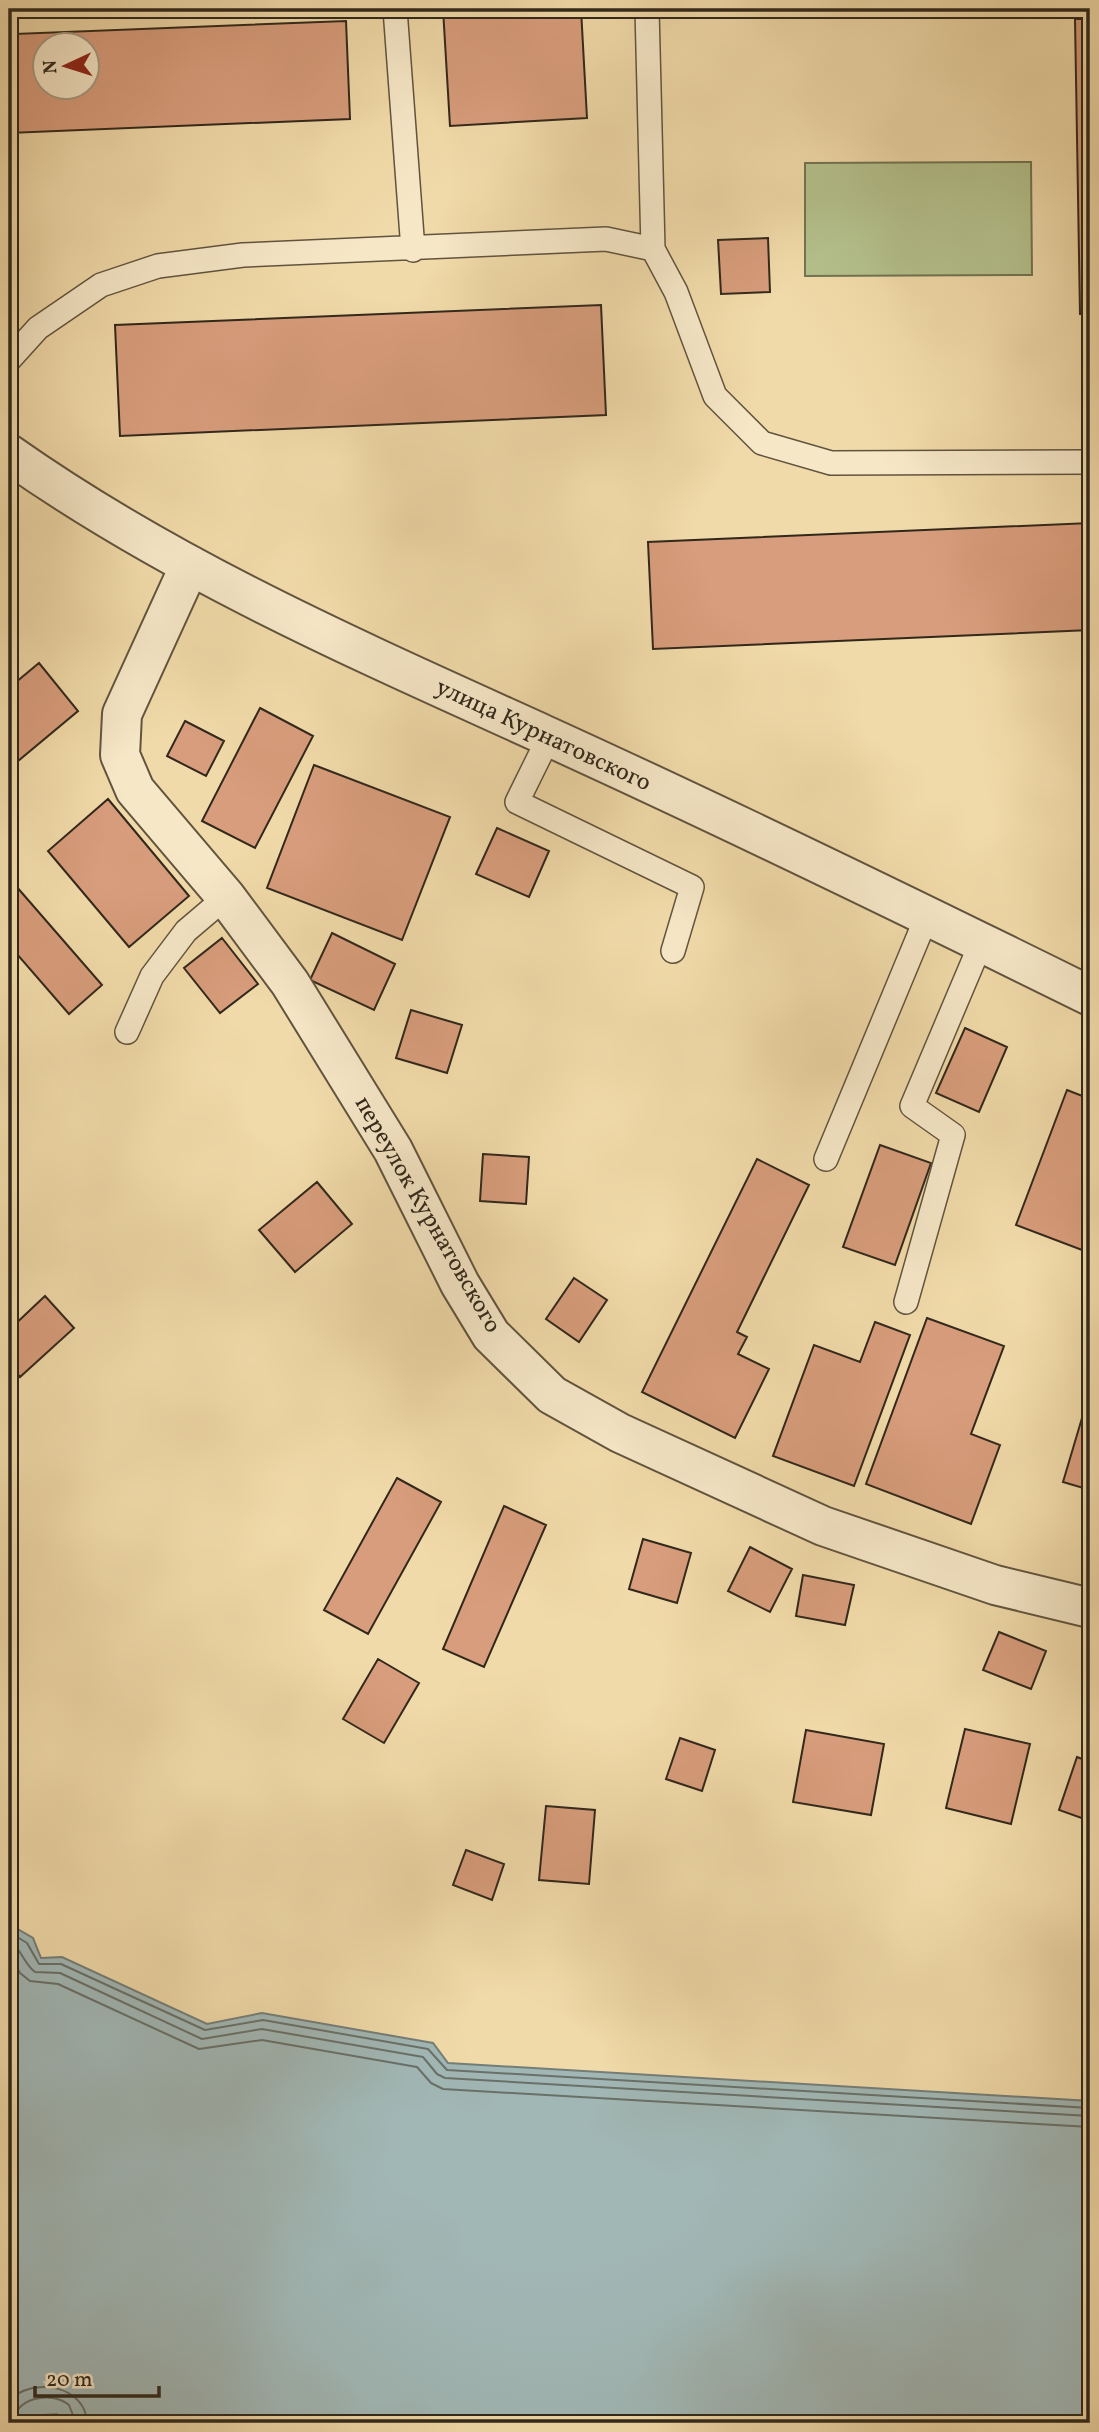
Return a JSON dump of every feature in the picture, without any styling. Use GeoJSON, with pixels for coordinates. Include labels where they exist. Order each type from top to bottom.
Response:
{"type":"FeatureCollection","features":[{"type":"Feature","properties":{"kind":"street","name":"улица Курнатовского"},"geometry":{"type":"LineString","coordinates":[[9,454],[66,494],[190,565],[355,650],[549,737],[1090,996]]}},
{"type":"Feature","properties":{"kind":"street","name":"переулок Курнатовского"},"geometry":{"type":"LineString","coordinates":[[190,565],[122,714],[120,755],[135,790],[226,897],[290,983],[393,1150],[460,1283],[491,1335],[552,1395],[620,1433],[823,1526],[995,1585],[1090,1608]]}},
{"type":"Feature","properties":{"kind":"lane"},"geometry":{"type":"LineString","coordinates":[[395,9],[413,250]]}},
{"type":"Feature","properties":{"kind":"lane"},"geometry":{"type":"LineString","coordinates":[[647,9],[653,249],[676,292],[715,396],[762,443],[831,463],[1090,462]]}},
{"type":"Feature","properties":{"kind":"lane"},"geometry":{"type":"LineString","coordinates":[[9,360],[38,328],[101,285],[158,266],[243,255],[413,250],[606,239],[653,249]]}},
{"type":"Feature","properties":{"kind":"lane"},"geometry":{"type":"LineString","coordinates":[[549,737],[517,802],[692,887],[673,951]]}},
{"type":"Feature","properties":{"kind":"lane"},"geometry":{"type":"LineString","coordinates":[[127,1032],[152,976],[186,931],[226,897]]}},
{"type":"Feature","properties":{"kind":"lane"},"geometry":{"type":"LineString","coordinates":[[826,1159],[927,916]]}},
{"type":"Feature","properties":{"kind":"lane"},"geometry":{"type":"LineString","coordinates":[[906,1302],[953,1135],[912,1105],[981,943]]}},
{"type":"Feature","properties":{"kind":"green space"},"geometry":{"type":"Polygon","coordinates":[[[1031,162],[1032,275],[805,276],[805,163],[1031,162]]]}},
{"type":"Feature","properties":{"kind":"water"},"geometry":{"type":"Polygon","coordinates":[[[9,1924],[33,1938],[41,1958],[62,1957],[207,2024],[262,2013],[433,2043],[448,2063],[1090,2101],[1090,2423],[62,2423],[57,2414],[30,2416],[28,2423],[9,2423],[9,1924]]]}},
{"type":"Feature","properties":{"kind":"building"},"geometry":{"type":"Polygon","coordinates":[[[9,9],[14,9],[15,34],[32,33],[32,102],[102,102],[102,32],[66,32],[346,21],[350,119],[9,133],[9,9]]]}},
{"type":"Feature","properties":{"kind":"building"},"geometry":{"type":"Polygon","coordinates":[[[443,9],[581,9],[587,118],[450,126],[443,9]]]}},
{"type":"Feature","properties":{"kind":"building"},"geometry":{"type":"Polygon","coordinates":[[[1075,19],[1090,19],[1090,314],[1080,314],[1075,19]]]}},
{"type":"Feature","properties":{"kind":"building"},"geometry":{"type":"Polygon","coordinates":[[[768,238],[770,292],[721,294],[718,240],[768,238]]]}},
{"type":"Feature","properties":{"kind":"building"},"geometry":{"type":"Polygon","coordinates":[[[601,305],[606,415],[120,436],[115,325],[601,305]]]}},
{"type":"Feature","properties":{"kind":"building"},"geometry":{"type":"Polygon","coordinates":[[[1090,523],[1090,630],[653,649],[648,542],[1090,523]]]}},
{"type":"Feature","properties":{"kind":"building"},"geometry":{"type":"Polygon","coordinates":[[[39,663],[78,711],[18,761],[9,750],[9,688],[39,663]]]}},
{"type":"Feature","properties":{"kind":"building"},"geometry":{"type":"Polygon","coordinates":[[[260,708],[313,736],[255,848],[202,821],[260,708]]]}},
{"type":"Feature","properties":{"kind":"building"},"geometry":{"type":"Polygon","coordinates":[[[185,721],[224,741],[206,776],[167,756],[185,721]]]}},
{"type":"Feature","properties":{"kind":"building"},"geometry":{"type":"Polygon","coordinates":[[[314,765],[450,817],[402,940],[267,888],[314,765]]]}},
{"type":"Feature","properties":{"kind":"building"},"geometry":{"type":"Polygon","coordinates":[[[108,799],[189,896],[129,947],[48,851],[108,799]]]}},
{"type":"Feature","properties":{"kind":"building"},"geometry":{"type":"Polygon","coordinates":[[[497,828],[549,851],[529,897],[476,874],[497,828]]]}},
{"type":"Feature","properties":{"kind":"building"},"geometry":{"type":"Polygon","coordinates":[[[9,878],[102,985],[69,1014],[9,945],[9,878]]]}},
{"type":"Feature","properties":{"kind":"building"},"geometry":{"type":"Polygon","coordinates":[[[332,933],[395,964],[374,1010],[310,980],[332,933]]]}},
{"type":"Feature","properties":{"kind":"building"},"geometry":{"type":"Polygon","coordinates":[[[222,938],[258,984],[220,1013],[184,968],[222,938]]]}},
{"type":"Feature","properties":{"kind":"building"},"geometry":{"type":"Polygon","coordinates":[[[411,1010],[462,1025],[447,1073],[396,1058],[411,1010]]]}},
{"type":"Feature","properties":{"kind":"building"},"geometry":{"type":"Polygon","coordinates":[[[965,1028],[1007,1047],[979,1112],[936,1093],[965,1028]]]}},
{"type":"Feature","properties":{"kind":"building"},"geometry":{"type":"Polygon","coordinates":[[[1067,1090],[1090,1099],[1090,1253],[1016,1225],[1067,1090]]]}},
{"type":"Feature","properties":{"kind":"building"},"geometry":{"type":"Polygon","coordinates":[[[880,1145],[931,1163],[895,1265],[843,1247],[880,1145]]]}},
{"type":"Feature","properties":{"kind":"building"},"geometry":{"type":"Polygon","coordinates":[[[483,1154],[529,1157],[526,1204],[480,1201],[483,1154]]]}},
{"type":"Feature","properties":{"kind":"building"},"geometry":{"type":"Polygon","coordinates":[[[757,1159],[809,1185],[737,1332],[747,1337],[738,1354],[769,1369],[735,1438],[642,1392],[757,1159]]]}},
{"type":"Feature","properties":{"kind":"building"},"geometry":{"type":"Polygon","coordinates":[[[317,1182],[352,1224],[295,1272],[259,1230],[317,1182]]]}},
{"type":"Feature","properties":{"kind":"building"},"geometry":{"type":"Polygon","coordinates":[[[574,1278],[607,1300],[579,1342],[546,1319],[574,1278]]]}},
{"type":"Feature","properties":{"kind":"building"},"geometry":{"type":"Polygon","coordinates":[[[45,1296],[74,1328],[20,1377],[9,1365],[9,1330],[45,1296]]]}},
{"type":"Feature","properties":{"kind":"building"},"geometry":{"type":"Polygon","coordinates":[[[927,1318],[1004,1346],[971,1434],[1000,1445],[971,1524],[866,1484],[927,1318]]]}},
{"type":"Feature","properties":{"kind":"building"},"geometry":{"type":"Polygon","coordinates":[[[875,1322],[910,1335],[854,1486],[773,1456],[814,1345],[860,1362],[875,1322]]]}},
{"type":"Feature","properties":{"kind":"building"},"geometry":{"type":"Polygon","coordinates":[[[1090,1391],[1090,1490],[1063,1482],[1090,1391]]]}},
{"type":"Feature","properties":{"kind":"building"},"geometry":{"type":"Polygon","coordinates":[[[397,1478],[441,1502],[368,1634],[324,1610],[397,1478]]]}},
{"type":"Feature","properties":{"kind":"building"},"geometry":{"type":"Polygon","coordinates":[[[504,1506],[546,1525],[484,1667],[443,1649],[504,1506]]]}},
{"type":"Feature","properties":{"kind":"building"},"geometry":{"type":"Polygon","coordinates":[[[643,1539],[691,1553],[677,1603],[629,1589],[643,1539]]]}},
{"type":"Feature","properties":{"kind":"building"},"geometry":{"type":"Polygon","coordinates":[[[750,1547],[792,1569],[770,1612],[728,1591],[750,1547]]]}},
{"type":"Feature","properties":{"kind":"building"},"geometry":{"type":"Polygon","coordinates":[[[803,1575],[854,1585],[845,1625],[796,1616],[803,1575]]]}},
{"type":"Feature","properties":{"kind":"building"},"geometry":{"type":"Polygon","coordinates":[[[999,1632],[1046,1651],[1031,1689],[983,1670],[999,1632]]]}},
{"type":"Feature","properties":{"kind":"building"},"geometry":{"type":"Polygon","coordinates":[[[378,1659],[419,1683],[384,1743],[343,1719],[378,1659]]]}},
{"type":"Feature","properties":{"kind":"building"},"geometry":{"type":"Polygon","coordinates":[[[965,1729],[1030,1744],[1011,1824],[946,1808],[965,1729]]]}},
{"type":"Feature","properties":{"kind":"building"},"geometry":{"type":"Polygon","coordinates":[[[806,1730],[884,1744],[871,1815],[793,1802],[806,1730]]]}},
{"type":"Feature","properties":{"kind":"building"},"geometry":{"type":"Polygon","coordinates":[[[680,1738],[715,1750],[702,1791],[666,1779],[680,1738]]]}},
{"type":"Feature","properties":{"kind":"building"},"geometry":{"type":"Polygon","coordinates":[[[1077,1757],[1090,1762],[1090,1821],[1059,1810],[1077,1757]]]}},
{"type":"Feature","properties":{"kind":"building"},"geometry":{"type":"Polygon","coordinates":[[[546,1806],[595,1810],[589,1884],[539,1880],[546,1806]]]}},
{"type":"Feature","properties":{"kind":"building"},"geometry":{"type":"Polygon","coordinates":[[[466,1850],[504,1864],[492,1900],[453,1885],[466,1850]]]}}]}
